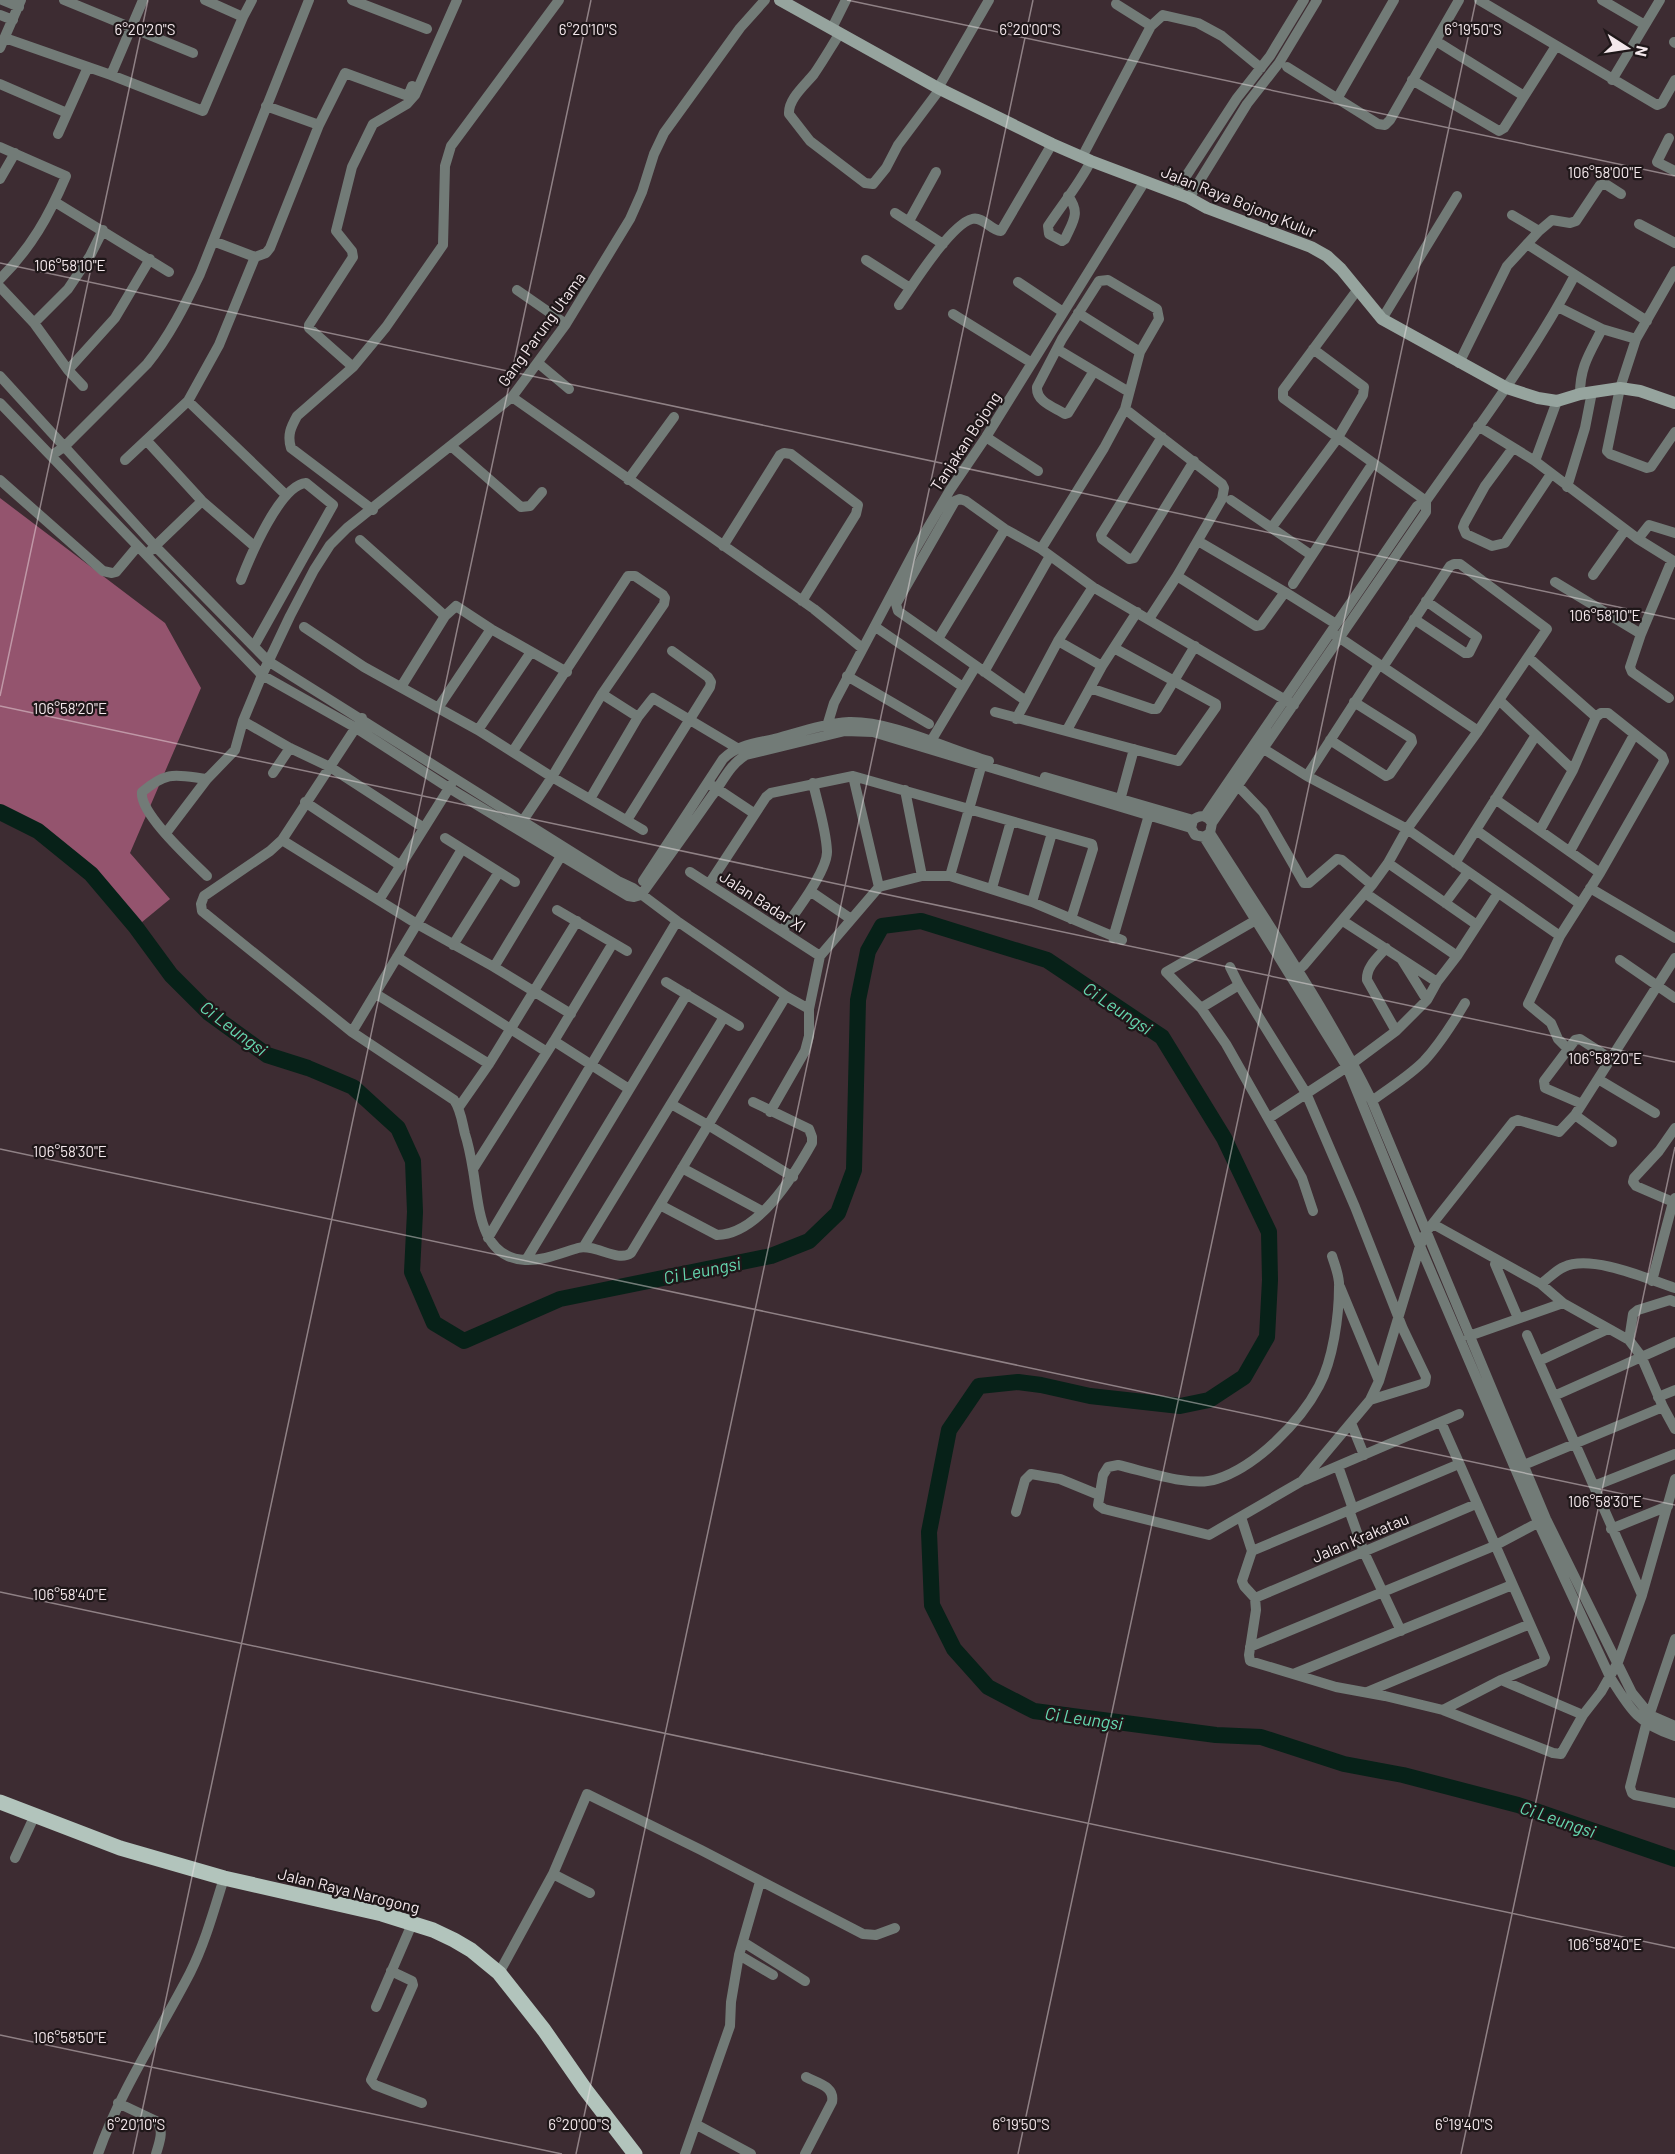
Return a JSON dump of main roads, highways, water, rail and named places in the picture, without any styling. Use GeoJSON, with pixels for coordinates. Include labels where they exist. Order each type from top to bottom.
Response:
{"type":"FeatureCollection","features":[{"type":"Feature","properties":{"kind":"main road","name":"Jalan Raya Bojong Kulur"},"geometry":{"type":"LineString","coordinates":[[788,2],[939,88],[1052,144],[1087,160],[1311,247],[1334,263],[1359,289],[1382,319],[1507,388],[1538,398],[1557,401],[1586,393],[1620,388],[1640,391],[1675,403]]}},
{"type":"Feature","properties":{"kind":"main road","name":"Jalan Raya Narogong"},"geometry":{"type":"LineString","coordinates":[[0,1802],[120,1848],[224,1878],[365,1909],[412,1923],[454,1940],[471,1950],[499,1973],[544,2030],[630,2152]]}},
{"type":"Feature","properties":{"kind":"waterway","name":"Ci Leungsi"},"geometry":{"type":"LineString","coordinates":[[0,812],[38,831],[91,874],[135,926],[171,975],[209,1013],[267,1055],[308,1068],[353,1087],[398,1128],[413,1161],[415,1212],[412,1272],[434,1323],[464,1341],[560,1299],[771,1256],[809,1241],[838,1213],[854,1170],[858,1000],[868,951],[882,926],[921,921],[1047,960],[1162,1037],[1224,1138],[1269,1232],[1270,1280],[1267,1337],[1244,1377],[1209,1400],[1180,1406],[1090,1396],[1018,1382],[979,1386],[949,1430],[929,1532],[932,1605],[954,1649],[988,1687],[1034,1711],[1216,1735],[1261,1737],[1344,1764],[1403,1775],[1518,1805],[1675,1859]]}}]}
